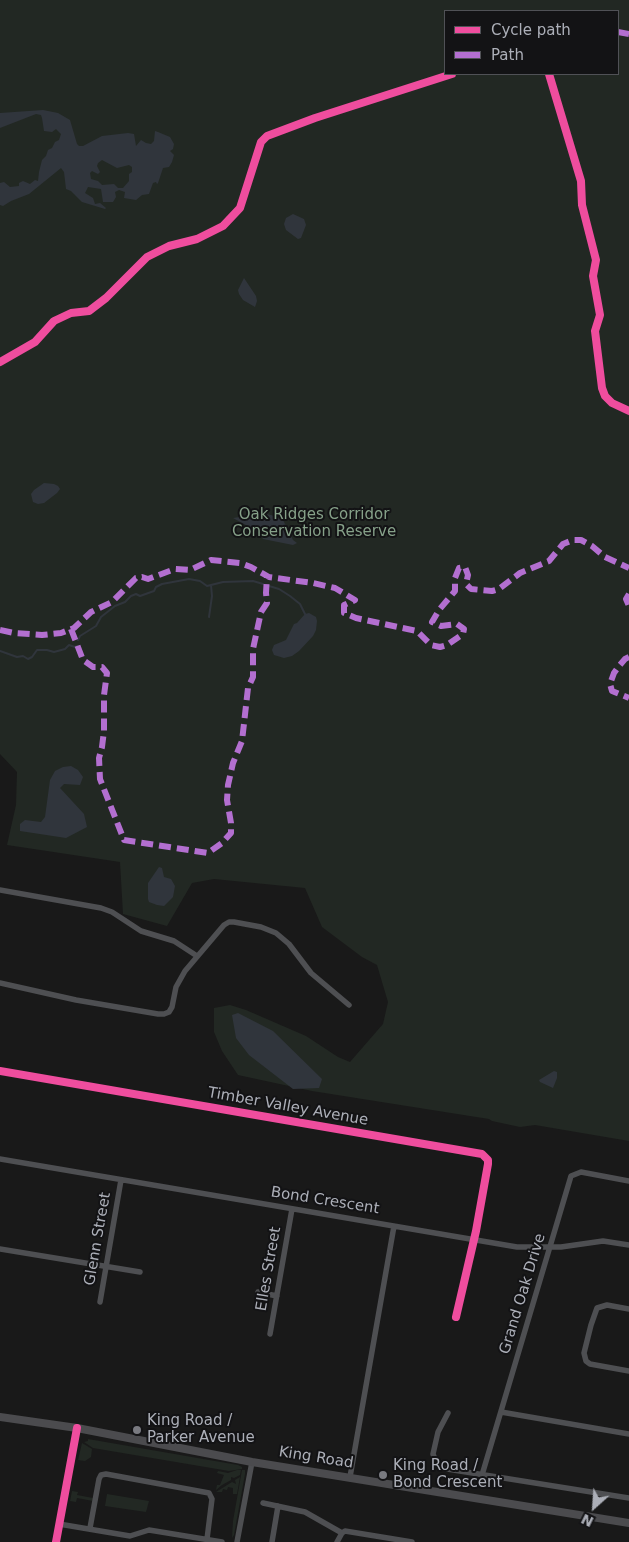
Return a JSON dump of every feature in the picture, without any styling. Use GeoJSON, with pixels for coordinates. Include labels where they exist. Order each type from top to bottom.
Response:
{"type":"FeatureCollection","features":[{"type":"Feature","properties":{"kind":"main road","name":"King Road"},"geometry":{"type":"LineString","coordinates":[[0,1417],[76,1428],[252,1462],[629,1523]]}},
{"type":"Feature","properties":{"kind":"street"},"geometry":{"type":"LineString","coordinates":[[0,890],[101,908],[112,912],[141,931],[174,941],[197,956]]}},
{"type":"Feature","properties":{"kind":"street"},"geometry":{"type":"LineString","coordinates":[[0,983],[76,1000],[161,1015],[170,1010],[179,980],[197,956],[226,923],[234,922],[261,927],[283,938],[311,973],[350,1005]]}},
{"type":"Feature","properties":{"kind":"street","name":"Timber Valley Avenue"},"geometry":{"type":"LineString","coordinates":[[0,1071],[478,1152],[486,1156],[488,1164],[474,1240]]}},
{"type":"Feature","properties":{"kind":"street","name":"Bond Crescent"},"geometry":{"type":"LineString","coordinates":[[0,1159],[394,1226],[350,1477]]}},
{"type":"Feature","properties":{"kind":"street","name":"Grand Oak Drive"},"geometry":{"type":"LineString","coordinates":[[482,1475],[571,1176],[581,1172],[629,1180]]}},
{"type":"Feature","properties":{"kind":"street","name":"Glenn Street"},"geometry":{"type":"LineString","coordinates":[[100,1302],[120,1180]]}},
{"type":"Feature","properties":{"kind":"street","name":"Elles Street"},"geometry":{"type":"LineString","coordinates":[[270,1334],[292,1209]]}},
{"type":"Feature","properties":{"kind":"street"},"geometry":{"type":"LineString","coordinates":[[394,1226],[517,1247],[550,1247],[603,1241],[629,1245]]}},
{"type":"Feature","properties":{"kind":"street"},"geometry":{"type":"LineString","coordinates":[[456,1317],[474,1240]]}},
{"type":"Feature","properties":{"kind":"street"},"geometry":{"type":"LineString","coordinates":[[0,1249],[140,1272]]}},
{"type":"Feature","properties":{"kind":"street"},"geometry":{"type":"LineString","coordinates":[[258,1292],[277,1296]]}},
{"type":"Feature","properties":{"kind":"street"},"geometry":{"type":"LineString","coordinates":[[629,1309],[607,1305],[597,1308],[584,1353],[586,1361],[590,1364],[629,1371]]}},
{"type":"Feature","properties":{"kind":"street"},"geometry":{"type":"LineString","coordinates":[[501,1412],[629,1434]]}},
{"type":"Feature","properties":{"kind":"street"},"geometry":{"type":"LineString","coordinates":[[448,1413],[438,1432],[433,1454],[436,1462],[446,1469],[629,1498]]}},
{"type":"Feature","properties":{"kind":"street"},"geometry":{"type":"LineString","coordinates":[[56,1542],[76,1428]]}},
{"type":"Feature","properties":{"kind":"street"},"geometry":{"type":"LineString","coordinates":[[237,1542],[252,1462]]}},
{"type":"Feature","properties":{"kind":"street"},"geometry":{"type":"LineString","coordinates":[[90,1528],[99,1479],[102,1475],[106,1474],[209,1493],[212,1499],[207,1539]]}},
{"type":"Feature","properties":{"kind":"street"},"geometry":{"type":"LineString","coordinates":[[263,1504],[305,1512],[342,1533],[345,1531],[412,1542]]}},
{"type":"Feature","properties":{"kind":"street"},"geometry":{"type":"LineString","coordinates":[[272,1542],[278,1506]]}},
{"type":"Feature","properties":{"kind":"street"},"geometry":{"type":"LineString","coordinates":[[59,1524],[130,1536],[149,1530],[222,1542]]}},
{"type":"Feature","properties":{"kind":"street"},"geometry":{"type":"LineString","coordinates":[[338,1542],[342,1533]]}},
{"type":"Feature","properties":{"kind":"green space","name":"Oak Ridges Corridor Conservation Reserve"},"geometry":{"type":"Polygon","coordinates":[[[0,0],[629,0],[629,1141],[535,1125],[520,1127],[489,1119],[312,1091],[238,1075],[222,1051],[214,1032],[214,1008],[230,1005],[246,1010],[306,1036],[338,1057],[350,1062],[383,1024],[388,1002],[377,965],[362,957],[322,927],[305,888],[214,879],[192,883],[167,926],[123,914],[120,862],[7,845],[16,805],[17,772],[0,754],[0,0]]]}},
{"type":"Feature","properties":{"kind":"green space"},"geometry":{"type":"Polygon","coordinates":[[[88,1439],[238,1465],[242,1469],[229,1471],[93,1448],[84,1442],[88,1441],[88,1439]]]}},
{"type":"Feature","properties":{"kind":"green space"},"geometry":{"type":"Polygon","coordinates":[[[82,1443],[92,1449],[91,1457],[85,1461],[78,1460],[82,1443]]]}},
{"type":"Feature","properties":{"kind":"green space"},"geometry":{"type":"Polygon","coordinates":[[[241,1470],[240,1475],[234,1478],[231,1477],[231,1480],[216,1490],[224,1475],[217,1473],[218,1471],[228,1473],[241,1470]]]}},
{"type":"Feature","properties":{"kind":"green space"},"geometry":{"type":"Polygon","coordinates":[[[242,1470],[245,1470],[245,1474],[232,1538],[233,1521],[242,1470]]]}},
{"type":"Feature","properties":{"kind":"green space"},"geometry":{"type":"Polygon","coordinates":[[[240,1477],[237,1494],[233,1494],[233,1488],[228,1487],[227,1490],[223,1489],[222,1492],[216,1492],[232,1482],[236,1484],[235,1480],[240,1477]]]}},
{"type":"Feature","properties":{"kind":"green space"},"geometry":{"type":"Polygon","coordinates":[[[72,1491],[78,1492],[77,1495],[93,1498],[93,1501],[77,1498],[76,1502],[70,1501],[72,1491]]]}},
{"type":"Feature","properties":{"kind":"green space"},"geometry":{"type":"Polygon","coordinates":[[[107,1494],[149,1501],[146,1512],[105,1506],[107,1494]]]}},
{"type":"Feature","properties":{"kind":"shaded area"},"geometry":{"type":"Polygon","coordinates":[[[43,110],[58,113],[70,120],[79,146],[83,146],[102,136],[128,133],[134,134],[136,146],[141,140],[151,144],[154,141],[155,131],[170,137],[174,144],[173,149],[170,151],[174,155],[169,167],[163,168],[158,183],[153,183],[149,194],[142,195],[136,200],[124,198],[125,192],[119,190],[115,192],[116,197],[113,202],[103,202],[101,189],[88,187],[85,193],[93,198],[95,204],[100,203],[106,208],[82,202],[71,191],[66,189],[64,172],[61,168],[29,194],[3,206],[0,205],[0,183],[4,182],[10,187],[19,186],[19,183],[23,181],[30,184],[35,180],[38,181],[42,160],[48,150],[59,140],[61,134],[56,129],[52,132],[44,131],[41,115],[36,114],[0,128],[0,113],[43,110]],[[102,160],[97,166],[100,172],[98,174],[92,171],[90,173],[91,179],[98,181],[102,185],[114,184],[118,188],[123,188],[129,181],[132,167],[129,165],[117,168],[102,160]]]}},
{"type":"Feature","properties":{"kind":"shaded area"},"geometry":{"type":"Polygon","coordinates":[[[293,214],[304,219],[306,225],[301,238],[298,239],[286,230],[284,224],[286,218],[293,214]]]}},
{"type":"Feature","properties":{"kind":"shaded area"},"geometry":{"type":"Polygon","coordinates":[[[244,278],[256,296],[255,307],[243,300],[239,294],[238,290],[244,278]]]}},
{"type":"Feature","properties":{"kind":"shaded area"},"geometry":{"type":"Polygon","coordinates":[[[44,483],[54,484],[60,489],[44,503],[38,504],[33,502],[31,494],[44,483]]]}},
{"type":"Feature","properties":{"kind":"shaded area"},"geometry":{"type":"Polygon","coordinates":[[[253,512],[271,515],[283,520],[293,540],[297,543],[293,545],[263,539],[255,530],[233,518],[247,516],[253,512]]]}},
{"type":"Feature","properties":{"kind":"shaded area"},"geometry":{"type":"Polygon","coordinates":[[[309,613],[316,617],[317,621],[313,636],[292,656],[284,658],[274,655],[272,650],[274,645],[286,640],[294,624],[305,614],[309,613]]]}},
{"type":"Feature","properties":{"kind":"shaded area"},"geometry":{"type":"Polygon","coordinates":[[[71,766],[78,770],[83,777],[80,785],[64,784],[60,788],[84,814],[87,827],[66,838],[20,831],[20,824],[25,820],[41,822],[45,817],[50,780],[55,771],[71,766]]]}},
{"type":"Feature","properties":{"kind":"shaded area"},"geometry":{"type":"Polygon","coordinates":[[[159,867],[162,868],[164,877],[171,879],[175,886],[173,897],[164,906],[149,902],[148,899],[148,883],[159,867]]]}},
{"type":"Feature","properties":{"kind":"shaded area"},"geometry":{"type":"Polygon","coordinates":[[[238,1013],[273,1031],[322,1079],[319,1088],[293,1089],[249,1055],[236,1038],[232,1015],[238,1013]]]}},
{"type":"Feature","properties":{"kind":"shaded area"},"geometry":{"type":"Polygon","coordinates":[[[554,1071],[557,1072],[557,1078],[553,1088],[540,1082],[539,1080],[554,1071]]]}},
{"type":"Feature","properties":{"kind":"waterway"},"geometry":{"type":"LineString","coordinates":[[78,640],[80,636],[96,626],[101,617],[115,606],[136,594],[140,596],[154,591],[156,587],[162,584],[189,579],[200,581],[207,586],[223,582],[253,581],[263,584]]}},
{"type":"Feature","properties":{"kind":"waterway"},"geometry":{"type":"LineString","coordinates":[[209,617],[212,596],[211,585]]}},
{"type":"Feature","properties":{"kind":"waterway"},"geometry":{"type":"LineString","coordinates":[[269,586],[279,589],[290,596],[300,604],[305,614]]}},
{"type":"Feature","properties":{"kind":"waterway"},"geometry":{"type":"LineString","coordinates":[[0,651],[17,657],[23,656],[28,659],[37,650],[54,652],[65,649],[69,645],[77,646]]}},
{"type":"Feature","properties":{"kind":"marked path"},"geometry":{"type":"LineString","coordinates":[[619,32],[629,34]]}},
{"type":"Feature","properties":{"kind":"marked path"},"geometry":{"type":"LineString","coordinates":[[0,630],[42,635],[61,633],[74,628],[91,612],[112,602],[136,578],[148,579],[175,569],[190,570],[211,560],[240,563],[269,577],[335,588],[355,600],[344,605],[344,613],[356,618],[417,631],[431,645],[440,647],[447,645],[463,634],[464,629],[457,624],[441,626],[432,622],[439,610],[455,591],[455,578],[459,568],[465,567],[468,575],[466,584],[471,589],[492,591],[499,589],[520,573],[549,561],[563,544],[573,540],[581,540],[605,557],[629,568]]}},
{"type":"Feature","properties":{"kind":"marked path"},"geometry":{"type":"LineString","coordinates":[[71,629],[83,660],[93,667],[102,667],[107,673],[104,695],[104,731],[99,758],[100,779],[124,840],[208,853],[222,843],[231,833],[227,800],[228,785],[233,763],[242,741],[248,688],[253,677],[253,649],[261,612],[267,603],[267,576]]}},
{"type":"Feature","properties":{"kind":"marked path"},"geometry":{"type":"LineString","coordinates":[[629,594],[626,599],[629,606]]}},
{"type":"Feature","properties":{"kind":"marked path"},"geometry":{"type":"LineString","coordinates":[[629,657],[625,659],[614,673],[610,684],[612,691],[629,698]]}},
{"type":"Feature","properties":{"kind":"cycle path"},"geometry":{"type":"LineString","coordinates":[[0,362],[35,342],[54,321],[71,313],[89,311],[106,298],[147,257],[169,246],[197,239],[223,226],[240,208],[261,142],[267,136],[315,118],[449,75]]}},
{"type":"Feature","properties":{"kind":"cycle path"},"geometry":{"type":"LineString","coordinates":[[549,75],[581,181],[582,205],[596,260],[593,276],[600,315],[595,331],[602,388],[605,396],[612,403],[629,411]]}},
{"type":"Feature","properties":{"kind":"cycle path"},"geometry":{"type":"LineString","coordinates":[[0,1071],[482,1154],[488,1160],[488,1164],[476,1231],[456,1317]]}},
{"type":"Feature","properties":{"kind":"cycle path"},"geometry":{"type":"LineString","coordinates":[[56,1542],[77,1428]]}},
{"type":"Feature","properties":{"kind":"place","name":"King Road / Parker Avenue"},"geometry":{"type":"Point","coordinates":[137,1430]}},
{"type":"Feature","properties":{"kind":"place","name":"King Road / Bond Crescent"},"geometry":{"type":"Point","coordinates":[383,1475]}}]}
